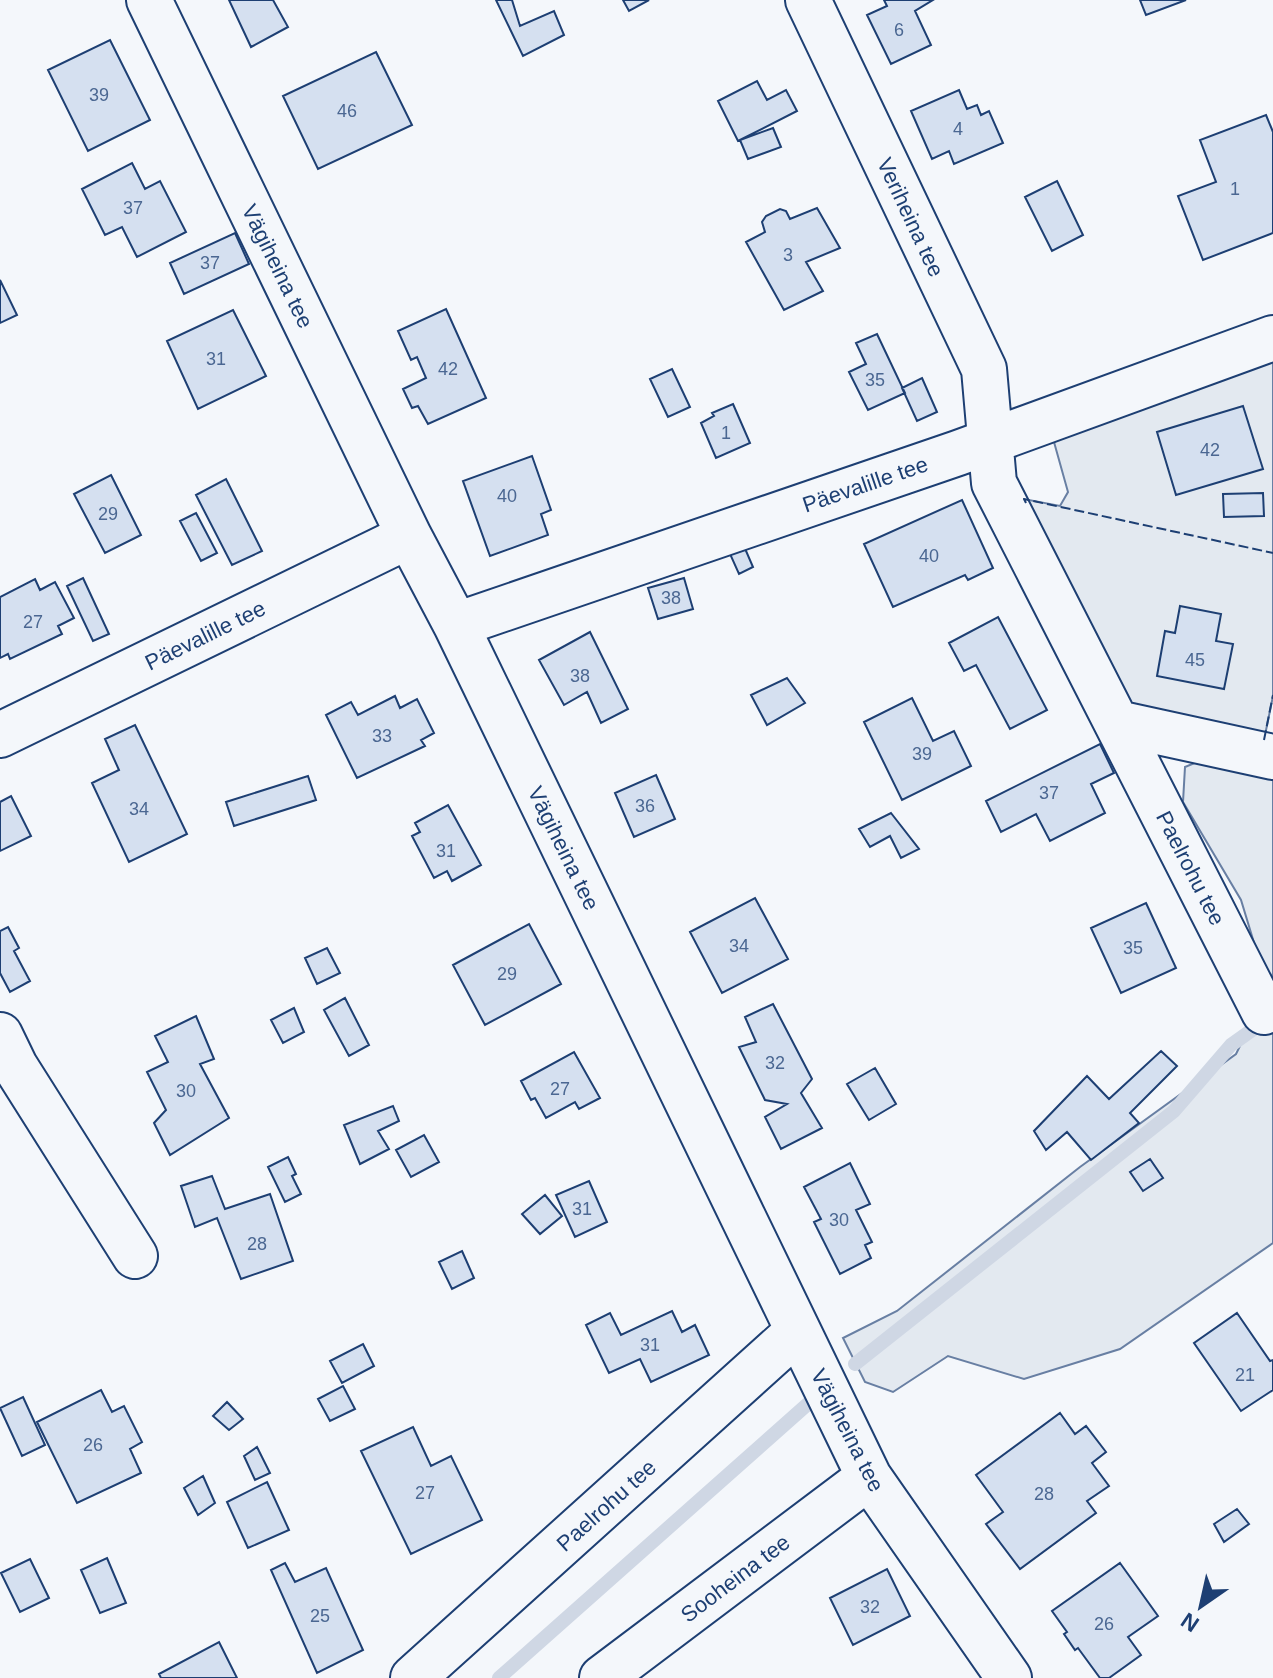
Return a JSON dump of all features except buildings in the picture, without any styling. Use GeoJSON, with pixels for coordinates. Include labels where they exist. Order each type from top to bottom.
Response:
{"type":"FeatureCollection","features":[{"type":"Feature","properties":{"kind":"street","name":"Vägiheina tee"},"geometry":{"type":"LineString","coordinates":[[149,0],[869,1477],[1009,1678]]}},
{"type":"Feature","properties":{"kind":"street","name":"Veriheina tee"},"geometry":{"type":"LineString","coordinates":[[808,0],[984,369],[992,439]]}},
{"type":"Feature","properties":{"kind":"street","name":"Päevalille tee"},"geometry":{"type":"LineString","coordinates":[[456,625],[1273,338]]}},
{"type":"Feature","properties":{"kind":"street","name":"Paelrohu tee"},"geometry":{"type":"LineString","coordinates":[[992,439],[994,483],[1264,1012]]}},
{"type":"Feature","properties":{"kind":"street","name":"Päevalille tee"},"geometry":{"type":"LineString","coordinates":[[0,735],[409,536]]}},
{"type":"Feature","properties":{"kind":"street"},"geometry":{"type":"LineString","coordinates":[[1117,723],[1273,757]]}},
{"type":"Feature","properties":{"kind":"street"},"geometry":{"type":"LineString","coordinates":[[0,1035],[15,1066],[135,1256]]}},
{"type":"Feature","properties":{"kind":"street","name":"Paelrohu tee"},"geometry":{"type":"LineString","coordinates":[[413,1678],[798,1331]]}},
{"type":"Feature","properties":{"kind":"street","name":"Sooheina tee"},"geometry":{"type":"LineString","coordinates":[[602,1678],[869,1477]]}},
{"type":"Feature","properties":{"kind":"shaded area"},"geometry":{"type":"Polygon","coordinates":[[[1273,349],[1273,696],[1264,740],[1127,710],[1024,499],[1060,506],[1068,492],[1054,442],[1041,430],[1273,349]]]}},
{"type":"Feature","properties":{"kind":"shaded area"},"geometry":{"type":"Polygon","coordinates":[[[1202,760],[1273,774],[1273,1243],[1120,1349],[1024,1379],[948,1356],[893,1392],[865,1382],[843,1338],[897,1311],[1080,1167],[1236,1054],[1268,989],[1241,900],[1183,802],[1185,767],[1202,760]]]}},
{"type":"Feature","properties":{"kind":"waterway"},"geometry":{"type":"LineString","coordinates":[[855,1364],[1174,1111],[1231,1045],[1266,1020]]}},
{"type":"Feature","properties":{"kind":"waterway"},"geometry":{"type":"LineString","coordinates":[[499,1678],[810,1402]]}},
{"type":"Feature","properties":{"kind":"fence"},"geometry":{"type":"LineString","coordinates":[[1026,503],[1024,499],[1273,553]]}},
{"type":"Feature","properties":{"kind":"fence"},"geometry":{"type":"LineString","coordinates":[[1264,740],[1273,695]]}}]}
